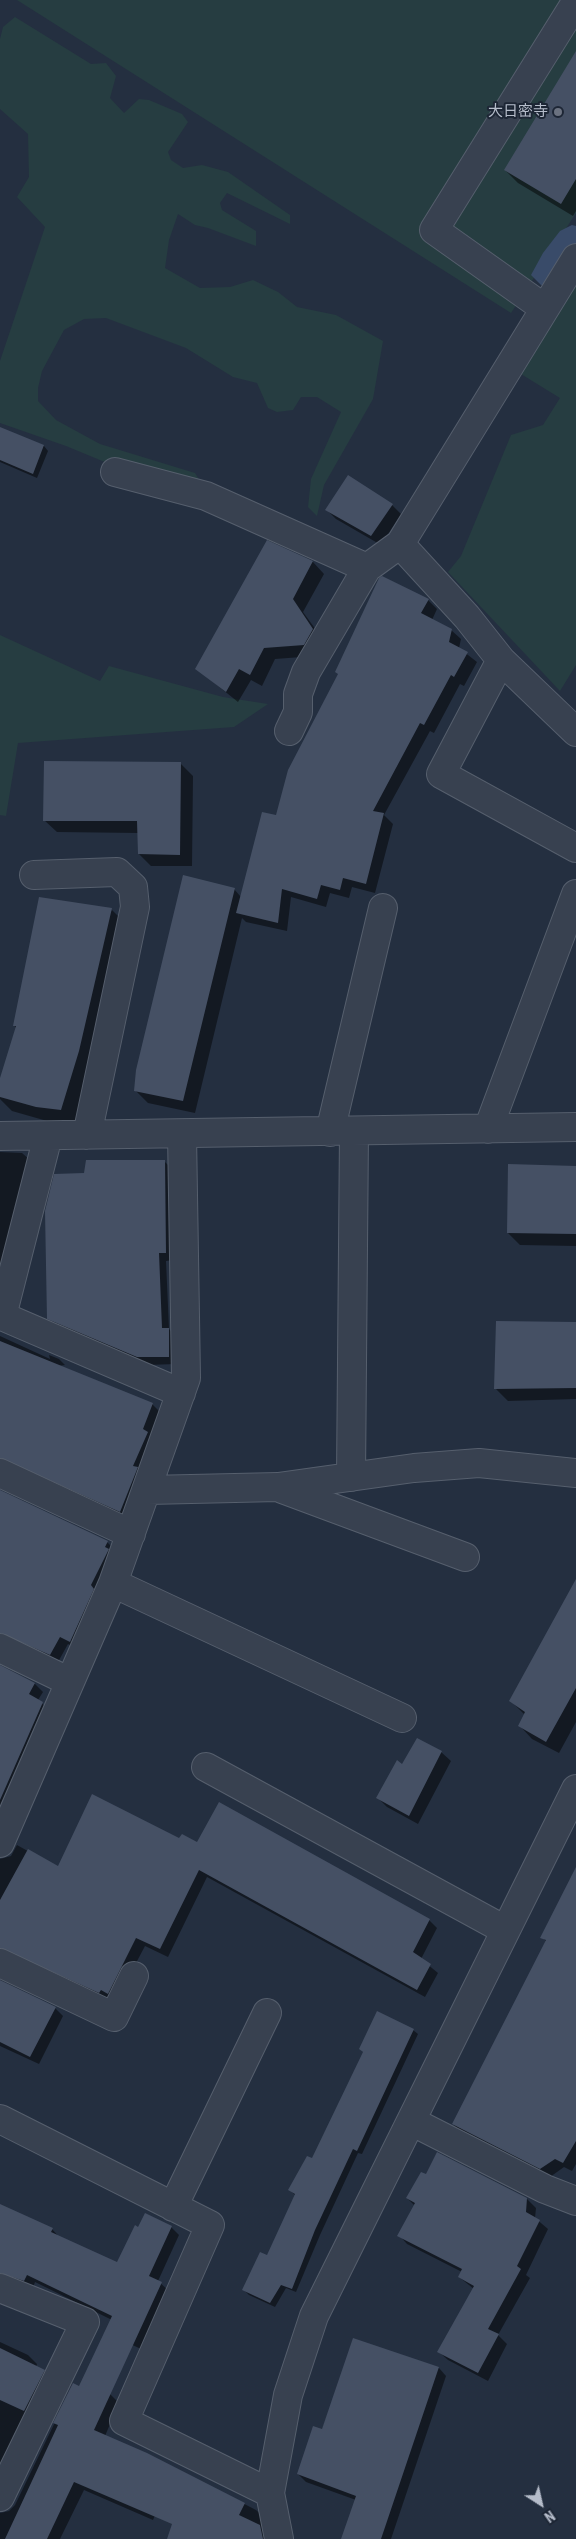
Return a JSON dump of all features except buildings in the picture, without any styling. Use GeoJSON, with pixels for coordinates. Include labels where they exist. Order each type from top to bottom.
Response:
{"type":"FeatureCollection","features":[{"type":"Feature","properties":{"kind":"street"},"geometry":{"type":"LineString","coordinates":[[544,308],[434,230],[575,4]]}},
{"type":"Feature","properties":{"kind":"street"},"geometry":{"type":"LineString","coordinates":[[289,731],[298,712],[298,694],[306,672],[367,568],[400,544],[576,258]]}},
{"type":"Feature","properties":{"kind":"street"},"geometry":{"type":"LineString","coordinates":[[114,472],[206,496],[367,568]]}},
{"type":"Feature","properties":{"kind":"street"},"geometry":{"type":"LineString","coordinates":[[400,544],[467,616],[501,660],[576,732]]}},
{"type":"Feature","properties":{"kind":"street"},"geometry":{"type":"LineString","coordinates":[[501,660],[441,774],[576,848]]}},
{"type":"Feature","properties":{"kind":"street"},"geometry":{"type":"LineString","coordinates":[[34,875],[117,872],[133,887],[134,907],[88,1135]]}},
{"type":"Feature","properties":{"kind":"street"},"geometry":{"type":"LineString","coordinates":[[488,1129],[576,894]]}},
{"type":"Feature","properties":{"kind":"street"},"geometry":{"type":"LineString","coordinates":[[351,1477],[342,1132],[383,908]]}},
{"type":"Feature","properties":{"kind":"street"},"geometry":{"type":"LineString","coordinates":[[0,1136],[576,1127]]}},
{"type":"Feature","properties":{"kind":"street"},"geometry":{"type":"LineString","coordinates":[[0,1843],[10,1794],[70,1682],[113,1583],[148,1490],[186,1378],[182,1134]]}},
{"type":"Feature","properties":{"kind":"street"},"geometry":{"type":"LineString","coordinates":[[48,1136],[2,1316],[181,1393]]}},
{"type":"Feature","properties":{"kind":"street"},"geometry":{"type":"LineString","coordinates":[[148,1490],[278,1487],[478,1463],[576,1474]]}},
{"type":"Feature","properties":{"kind":"street"},"geometry":{"type":"LineString","coordinates":[[0,1473],[131,1534]]}},
{"type":"Feature","properties":{"kind":"street"},"geometry":{"type":"LineString","coordinates":[[278,1487],[465,1556]]}},
{"type":"Feature","properties":{"kind":"street"},"geometry":{"type":"LineString","coordinates":[[113,1583],[402,1718]]}},
{"type":"Feature","properties":{"kind":"street"},"geometry":{"type":"LineString","coordinates":[[0,1648],[70,1682]]}},
{"type":"Feature","properties":{"kind":"street"},"geometry":{"type":"LineString","coordinates":[[206,1767],[506,1930]]}},
{"type":"Feature","properties":{"kind":"street"},"geometry":{"type":"LineString","coordinates":[[279,2539],[270,2493],[288,2395],[314,2316],[576,1790]]}},
{"type":"Feature","properties":{"kind":"street"},"geometry":{"type":"LineString","coordinates":[[0,1964],[114,2017],[134,1976]]}},
{"type":"Feature","properties":{"kind":"street"},"geometry":{"type":"LineString","coordinates":[[172,2207],[267,2013]]}},
{"type":"Feature","properties":{"kind":"street"},"geometry":{"type":"LineString","coordinates":[[0,2119],[210,2225],[124,2421],[270,2493]]}},
{"type":"Feature","properties":{"kind":"street"},"geometry":{"type":"LineString","coordinates":[[411,2121],[545,2189],[576,2201]]}},
{"type":"Feature","properties":{"kind":"street"},"geometry":{"type":"LineString","coordinates":[[0,2288],[85,2322],[0,2497]]}},
{"type":"Feature","properties":{"kind":"green space"},"geometry":{"type":"Polygon","coordinates":[[[17,0],[576,0],[576,213],[511,313],[17,0]]]}},
{"type":"Feature","properties":{"kind":"green space"},"geometry":{"type":"Polygon","coordinates":[[[15,17],[91,64],[106,63],[116,76],[110,98],[124,113],[139,99],[149,100],[182,114],[188,122],[168,152],[171,160],[183,168],[202,165],[228,172],[290,215],[290,224],[227,193],[220,203],[222,210],[256,231],[256,246],[195,225],[178,214],[169,240],[165,268],[200,288],[230,287],[253,280],[278,292],[297,307],[336,315],[383,341],[373,399],[324,485],[317,516],[308,507],[311,479],[341,412],[317,397],[301,397],[293,410],[277,412],[268,408],[257,383],[233,377],[186,348],[106,318],[84,319],[64,330],[42,371],[38,388],[38,401],[56,420],[100,444],[195,473],[206,491],[124,470],[66,446],[0,423],[0,361],[45,227],[17,197],[29,177],[28,134],[0,109],[0,39],[3,27],[15,17]]]}},
{"type":"Feature","properties":{"kind":"green space"},"geometry":{"type":"Polygon","coordinates":[[[576,274],[576,665],[560,691],[448,572],[461,556],[511,435],[543,425],[560,398],[516,371],[576,274]]]}},
{"type":"Feature","properties":{"kind":"green space"},"geometry":{"type":"Polygon","coordinates":[[[0,635],[100,681],[109,666],[223,697],[268,704],[234,727],[18,743],[6,816],[0,815],[0,635]]]}},
{"type":"Feature","properties":{"kind":"water"},"geometry":{"type":"Polygon","coordinates":[[[572,225],[576,226],[576,250],[550,288],[541,285],[531,275],[543,253],[560,231],[572,225]]]}},
{"type":"Feature","properties":{"kind":"place","name":"大日密寺"},"geometry":{"type":"Point","coordinates":[558,112]}}]}
